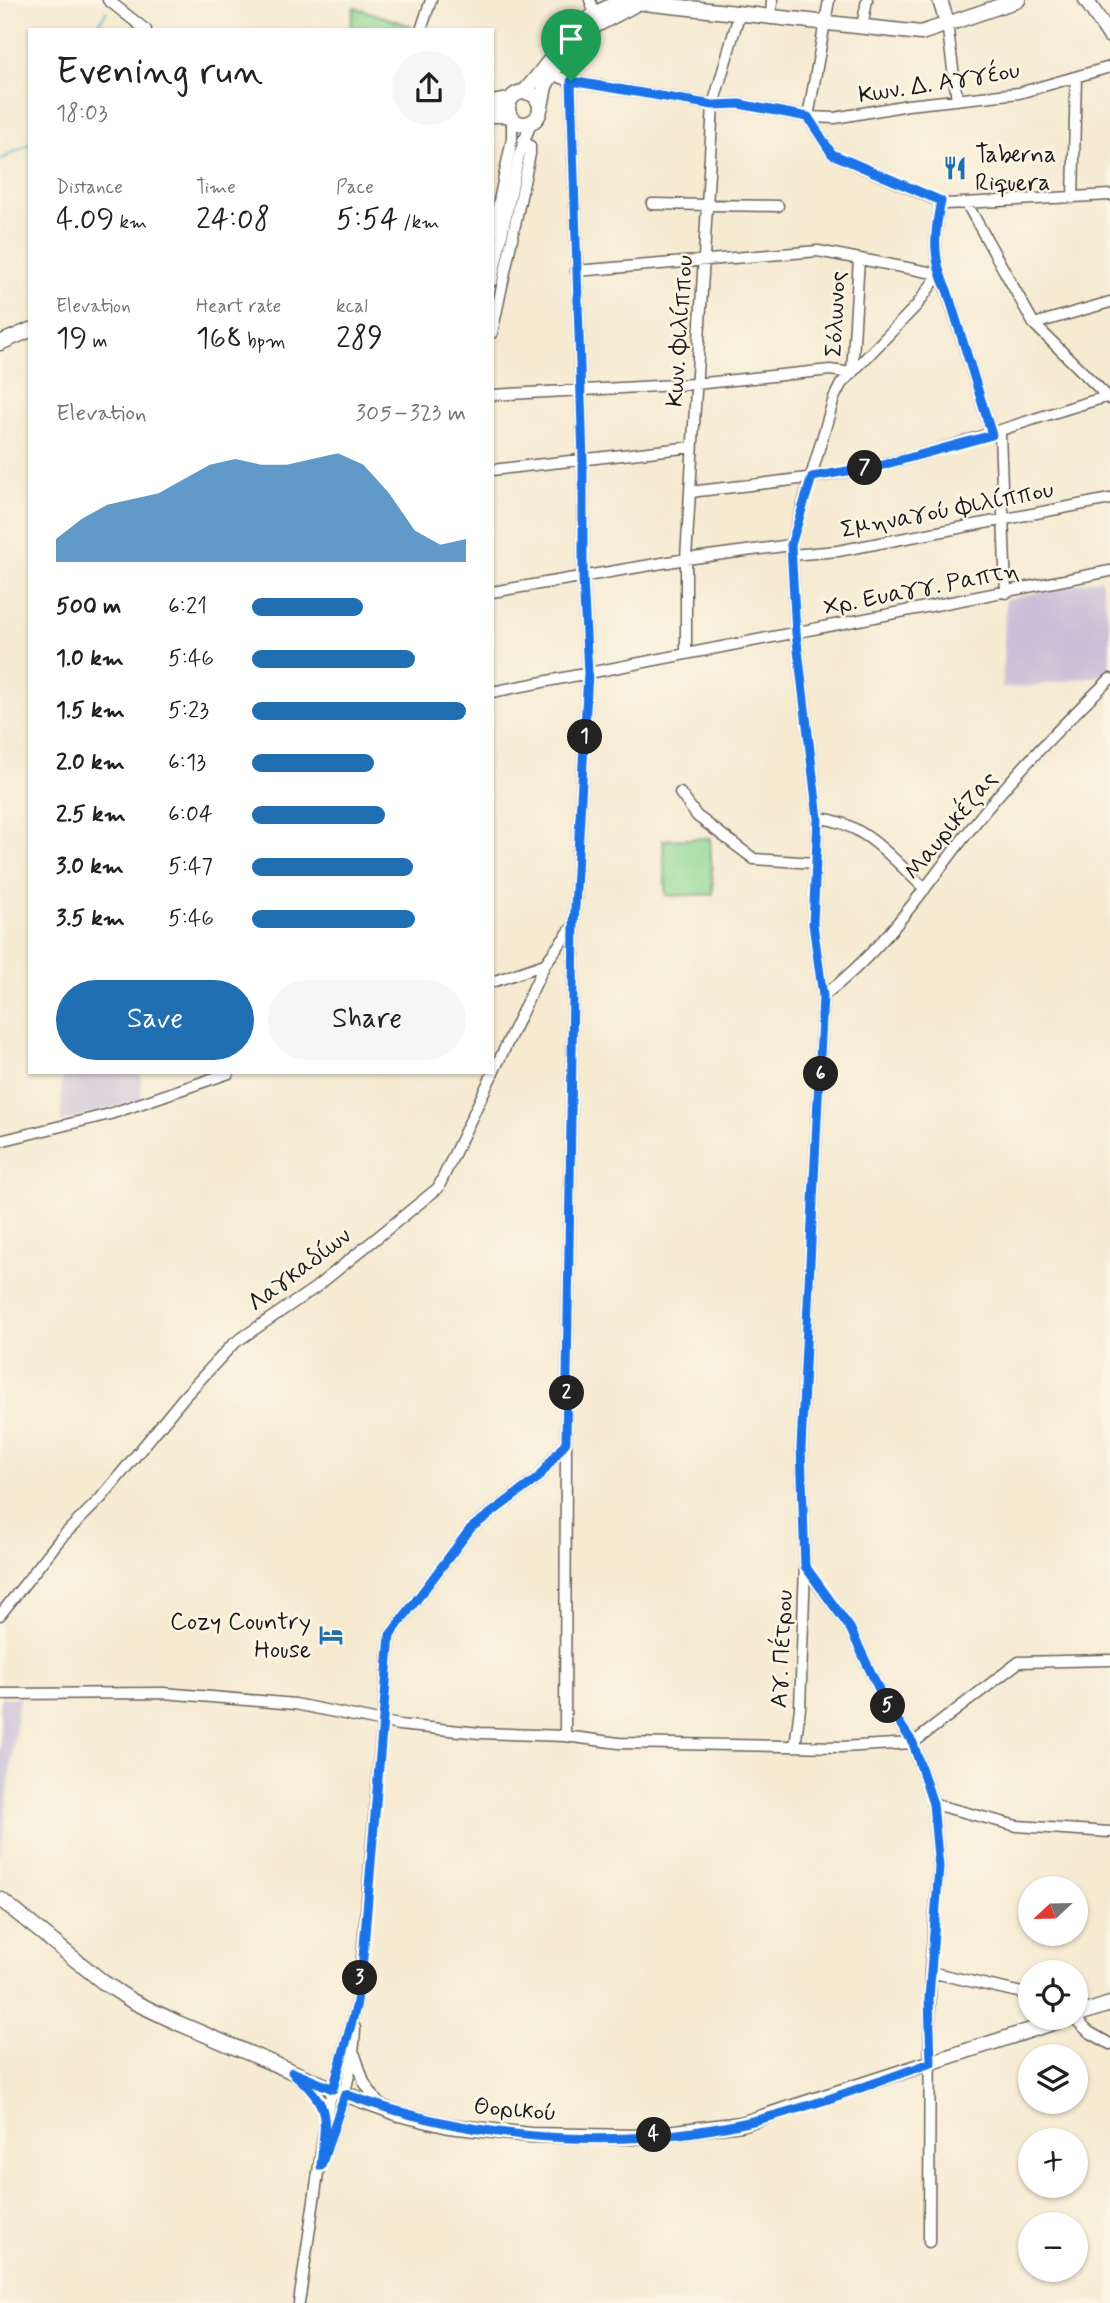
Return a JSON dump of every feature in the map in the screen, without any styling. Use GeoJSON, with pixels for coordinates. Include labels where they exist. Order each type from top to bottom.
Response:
{"type":"FeatureCollection","features":[{"type":"Feature","properties":{"kind":"main road"},"geometry":{"type":"LineString","coordinates":[[940,0],[947,23]]}},
{"type":"Feature","properties":{"kind":"main road"},"geometry":{"type":"LineString","coordinates":[[494,103],[510,100],[525,91],[566,37],[594,12],[646,2],[771,19],[921,33],[1018,0]]}},
{"type":"Feature","properties":{"kind":"main road"},"geometry":{"type":"LineString","coordinates":[[1091,3],[1110,36]]}},
{"type":"Feature","properties":{"kind":"main road"},"geometry":{"type":"LineString","coordinates":[[494,115],[511,117],[517,123],[531,123],[540,114],[550,75],[594,12]]}},
{"type":"Feature","properties":{"kind":"main road"},"geometry":{"type":"LineString","coordinates":[[525,91],[535,96],[541,107]]}},
{"type":"Feature","properties":{"kind":"main road"},"geometry":{"type":"LineString","coordinates":[[510,100],[511,117]]}},
{"type":"Feature","properties":{"kind":"main road"},"geometry":{"type":"LineString","coordinates":[[0,343],[28,331]]}},
{"type":"Feature","properties":{"kind":"main road","name":"Θορικού"},"geometry":{"type":"LineString","coordinates":[[0,1899],[103,1982],[132,2001],[339,2092],[382,2108],[463,2127],[530,2135],[634,2137],[741,2124],[1032,2030]]}},
{"type":"Feature","properties":{"kind":"main road"},"geometry":{"type":"LineString","coordinates":[[1088,2012],[1110,2004]]}},
{"type":"Feature","properties":{"kind":"street"},"geometry":{"type":"LineString","coordinates":[[108,0],[143,28]]}},
{"type":"Feature","properties":{"kind":"street"},"geometry":{"type":"LineString","coordinates":[[422,28],[431,0]]}},
{"type":"Feature","properties":{"kind":"street"},"geometry":{"type":"LineString","coordinates":[[771,19],[772,0]]}},
{"type":"Feature","properties":{"kind":"street"},"geometry":{"type":"LineString","coordinates":[[829,0],[808,117],[832,154],[941,201],[967,204],[1110,195]]}},
{"type":"Feature","properties":{"kind":"street"},"geometry":{"type":"LineString","coordinates":[[862,27],[867,0]]}},
{"type":"Feature","properties":{"kind":"street","name":"Κων. Φιλίππου"},"geometry":{"type":"LineString","coordinates":[[686,654],[686,559],[713,105],[739,15]]}},
{"type":"Feature","properties":{"kind":"street"},"geometry":{"type":"LineString","coordinates":[[947,23],[957,100]]}},
{"type":"Feature","properties":{"kind":"street","name":"Κων. Δ. Αγγέου"},"geometry":{"type":"LineString","coordinates":[[550,75],[713,105],[739,104],[808,117],[851,117],[908,104],[1019,93],[1110,68]]}},
{"type":"Feature","properties":{"kind":"street"},"geometry":{"type":"LineString","coordinates":[[1073,198],[1076,77]]}},
{"type":"Feature","properties":{"kind":"street"},"geometry":{"type":"LineString","coordinates":[[565,1736],[566,1442],[574,925],[588,673],[583,578],[583,461],[578,390],[571,81]]}},
{"type":"Feature","properties":{"kind":"street"},"geometry":{"type":"LineString","coordinates":[[494,224],[512,139],[511,117]]}},
{"type":"Feature","properties":{"kind":"street"},"geometry":{"type":"LineString","coordinates":[[494,272],[523,140],[531,123]]}},
{"type":"Feature","properties":{"kind":"street"},"geometry":{"type":"LineString","coordinates":[[494,313],[530,155],[530,146],[523,140]]}},
{"type":"Feature","properties":{"kind":"street"},"geometry":{"type":"LineString","coordinates":[[941,201],[935,225],[939,274],[947,290],[996,434],[1006,593]]}},
{"type":"Feature","properties":{"kind":"street"},"geometry":{"type":"LineString","coordinates":[[652,204],[778,206]]}},
{"type":"Feature","properties":{"kind":"street"},"geometry":{"type":"LineString","coordinates":[[691,492],[883,465],[996,434],[1109,397],[1034,324],[967,204]]}},
{"type":"Feature","properties":{"kind":"street"},"geometry":{"type":"LineString","coordinates":[[576,271],[818,251],[939,274]]}},
{"type":"Feature","properties":{"kind":"street","name":"Σόλωνος"},"geometry":{"type":"LineString","coordinates":[[852,373],[859,259]]}},
{"type":"Feature","properties":{"kind":"street"},"geometry":{"type":"LineString","coordinates":[[791,550],[834,398],[852,373],[917,305],[939,274]]}},
{"type":"Feature","properties":{"kind":"street"},"geometry":{"type":"LineString","coordinates":[[1034,324],[1110,302]]}},
{"type":"Feature","properties":{"kind":"street"},"geometry":{"type":"LineString","coordinates":[[494,395],[695,384],[830,370],[852,373]]}},
{"type":"Feature","properties":{"kind":"street"},"geometry":{"type":"LineString","coordinates":[[494,470],[692,447]]}},
{"type":"Feature","properties":{"kind":"street","name":"Σμηναγού Φιλίππου"},"geometry":{"type":"LineString","coordinates":[[494,592],[686,559],[791,550],[838,551],[1110,499]]}},
{"type":"Feature","properties":{"kind":"street","name":"Αγ. Πέτρου"},"geometry":{"type":"LineString","coordinates":[[791,550],[796,633],[818,818],[813,924],[823,996],[801,1448],[805,1566],[800,1708],[795,1746]]}},
{"type":"Feature","properties":{"kind":"street","name":"Χρ. Ευαγγ. Ραπτη"},"geometry":{"type":"LineString","coordinates":[[494,692],[1110,571]]}},
{"type":"Feature","properties":{"kind":"street","name":"Μαυρικέζας"},"geometry":{"type":"LineString","coordinates":[[823,996],[840,984],[925,889],[995,800],[1110,679]]}},
{"type":"Feature","properties":{"kind":"street"},"geometry":{"type":"LineString","coordinates":[[680,793],[697,816],[754,859],[815,863]]}},
{"type":"Feature","properties":{"kind":"street"},"geometry":{"type":"LineString","coordinates":[[818,818],[847,822],[880,846],[925,889]]}},
{"type":"Feature","properties":{"kind":"street","name":"Λαγκαδίων"},"geometry":{"type":"LineString","coordinates":[[494,1071],[545,964],[574,925]]}},
{"type":"Feature","properties":{"kind":"street"},"geometry":{"type":"LineString","coordinates":[[494,981],[545,964]]}},
{"type":"Feature","properties":{"kind":"street"},"geometry":{"type":"LineString","coordinates":[[0,1141],[110,1114],[226,1074]]}},
{"type":"Feature","properties":{"kind":"street","name":"Λαγκαδίων"},"geometry":{"type":"LineString","coordinates":[[0,1615],[45,1556],[101,1498],[184,1397],[233,1344],[315,1289],[438,1188],[492,1074]]}},
{"type":"Feature","properties":{"kind":"street"},"geometry":{"type":"LineString","coordinates":[[324,2132],[354,2053],[390,1635],[471,1528],[538,1478],[566,1442]]}},
{"type":"Feature","properties":{"kind":"street"},"geometry":{"type":"LineString","coordinates":[[805,1566],[850,1628],[884,1700],[913,1743],[933,1804],[939,1867],[930,1972],[929,2242]]}},
{"type":"Feature","properties":{"kind":"street"},"geometry":{"type":"LineString","coordinates":[[0,1694],[206,1696],[295,1704],[383,1721],[480,1733],[565,1736],[619,1743],[795,1746],[913,1743],[1019,1662],[1110,1660]]}},
{"type":"Feature","properties":{"kind":"street"},"geometry":{"type":"LineString","coordinates":[[933,1804],[1017,1826],[1110,1832]]}},
{"type":"Feature","properties":{"kind":"street"},"geometry":{"type":"LineString","coordinates":[[930,1972],[1018,1992]]}},
{"type":"Feature","properties":{"kind":"street"},"geometry":{"type":"LineString","coordinates":[[321,2166],[356,2007]]}},
{"type":"Feature","properties":{"kind":"street"},"geometry":{"type":"LineString","coordinates":[[1087,2030],[1110,2044]]}},
{"type":"Feature","properties":{"kind":"street"},"geometry":{"type":"LineString","coordinates":[[354,2053],[364,2082],[382,2108]]}},
{"type":"Feature","properties":{"kind":"street"},"geometry":{"type":"LineString","coordinates":[[292,2072],[321,2100],[325,2111],[321,2166],[299,2303]]}},
{"type":"Feature","properties":{"kind":"shaded area"},"geometry":{"type":"Polygon","coordinates":[[[1101,579],[1110,628],[1110,674],[1002,688],[1006,599],[1101,579]]]}},
{"type":"Feature","properties":{"kind":"shaded area"},"geometry":{"type":"Polygon","coordinates":[[[62,1074],[141,1074],[141,1099],[61,1122],[62,1074]]]}},
{"type":"Feature","properties":{"kind":"shaded area"},"geometry":{"type":"Polygon","coordinates":[[[0,1698],[19,1698],[0,1860],[0,1698]]]}},
{"type":"Feature","properties":{"kind":"green space"},"geometry":{"type":"Polygon","coordinates":[[[354,7],[411,26],[411,28],[350,28],[354,7]]]}},
{"type":"Feature","properties":{"kind":"green space"},"geometry":{"type":"Polygon","coordinates":[[[710,838],[713,894],[666,896],[663,840],[710,838]]]}},
{"type":"Feature","properties":{"kind":"waterway"},"geometry":{"type":"LineString","coordinates":[[95,28],[107,11]]}},
{"type":"Feature","properties":{"kind":"waterway"},"geometry":{"type":"LineString","coordinates":[[0,160],[28,145]]}},
{"type":"Feature","properties":{"kind":"place","name":"Taberna Riquera"},"geometry":{"type":"Point","coordinates":[955,168]}},
{"type":"Feature","properties":{"kind":"place","name":"Cozy Country House"},"geometry":{"type":"Point","coordinates":[331,1635]}},
{"type":"Feature","properties":{"kind":"route"},"geometry":{"type":"LineString","coordinates":[[571,81],[713,105],[739,104],[808,117],[832,154],[941,201],[935,225],[935,256],[992,435],[883,465],[812,477],[791,545],[796,633],[818,818],[813,924],[823,996],[801,1448],[800,1499],[805,1566],[850,1628],[865,1654],[884,1700],[913,1743],[933,1804],[939,1867],[929,1998],[931,2063],[741,2124],[634,2137],[580,2138],[449,2126],[399,2114],[345,2094],[321,2166],[325,2111],[321,2100],[292,2072],[333,2089],[356,2007],[373,1852],[390,1635],[450,1552],[471,1528],[538,1478],[566,1442],[574,925],[579,882],[588,673],[583,578],[583,461],[578,390],[571,81]]}}]}
